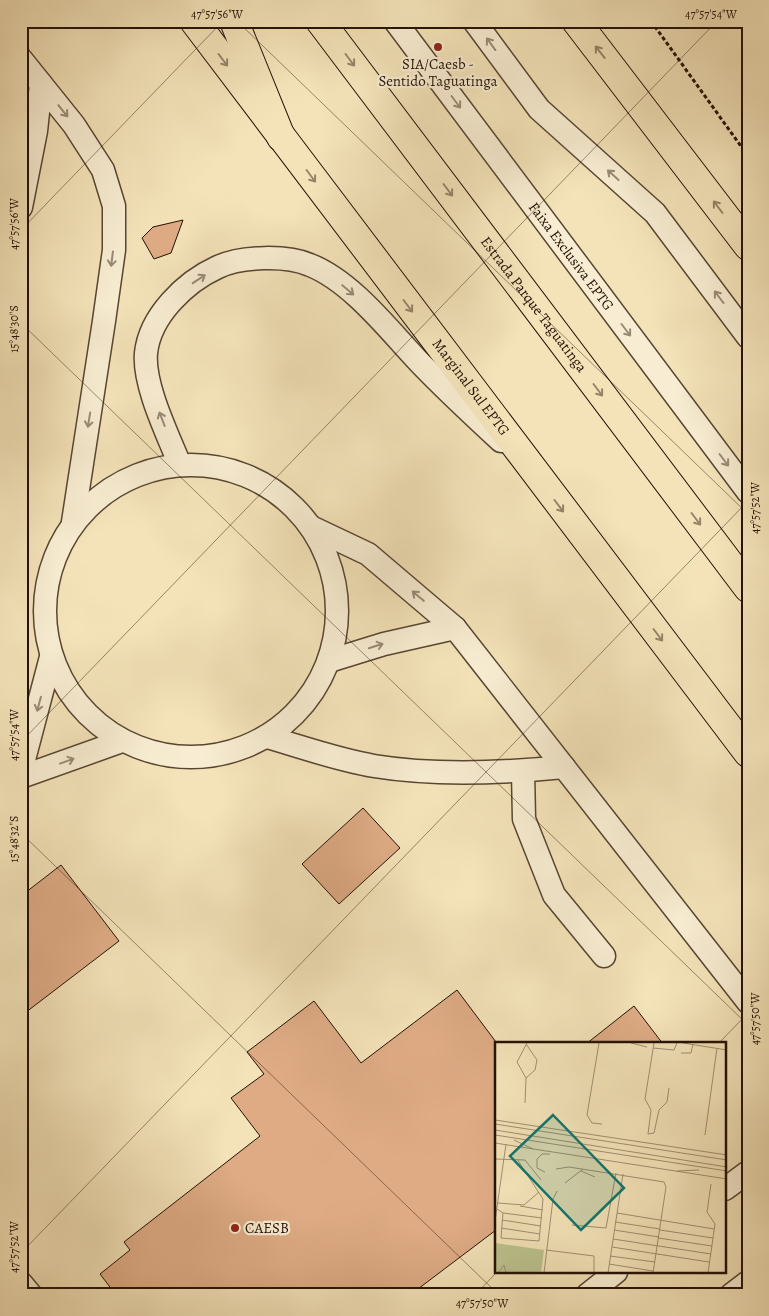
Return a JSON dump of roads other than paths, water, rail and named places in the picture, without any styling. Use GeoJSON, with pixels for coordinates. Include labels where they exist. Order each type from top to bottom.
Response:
{"type":"FeatureCollection","features":[{"type":"Feature","properties":{"kind":"main road","name":"Marginal Sul EPTG"},"geometry":{"type":"LineString","coordinates":[[194,21],[748,753]]}},
{"type":"Feature","properties":{"kind":"main road"},"geometry":{"type":"LineString","coordinates":[[234,21],[281,137]]}},
{"type":"Feature","properties":{"kind":"main road","name":"Estrada Parque Taguatinga"},"geometry":{"type":"LineString","coordinates":[[320,21],[748,588]]}},
{"type":"Feature","properties":{"kind":"main road"},"geometry":{"type":"LineString","coordinates":[[576,21],[748,246]]}},
{"type":"Feature","properties":{"kind":"lane","name":"Faixa Exclusiva EPTG"},"geometry":{"type":"LineString","coordinates":[[394,21],[748,492]]}},
{"type":"Feature","properties":{"kind":"lane"},"geometry":{"type":"LineString","coordinates":[[474,21],[538,110],[655,213],[748,336]]}},
{"type":"Feature","properties":{"kind":"lane"},"geometry":{"type":"LineString","coordinates":[[21,59],[74,125],[103,170],[114,206],[114,250],[74,522]]}},
{"type":"Feature","properties":{"kind":"lane"},"geometry":{"type":"LineString","coordinates":[[21,207],[36,131],[41,84]]}},
{"type":"Feature","properties":{"kind":"lane"},"geometry":{"type":"LineString","coordinates":[[180,465],[152,392],[146,354],[155,323],[184,289],[219,266],[268,256],[310,265],[348,288],[439,382],[534,472]]}},
{"type":"Feature","properties":{"kind":"lane"},"geometry":{"type":"LineString","coordinates":[[180,465],[230,470],[276,491],[311,527],[331,570],[338,616],[329,662],[304,705],[267,737],[220,755],[212,756],[170,756],[122,741],[92,720],[67,690],[51,656],[44,610],[52,563],[74,522],[103,492],[139,473],[180,465]]}},
{"type":"Feature","properties":{"kind":"lane"},"geometry":{"type":"LineString","coordinates":[[311,527],[368,554],[455,628],[748,1002]]}},
{"type":"Feature","properties":{"kind":"lane"},"geometry":{"type":"LineString","coordinates":[[329,662],[384,644],[455,628]]}},
{"type":"Feature","properties":{"kind":"lane"},"geometry":{"type":"LineString","coordinates":[[21,771],[51,656]]}},
{"type":"Feature","properties":{"kind":"lane"},"geometry":{"type":"LineString","coordinates":[[267,737],[374,766],[446,771],[523,771],[564,767]]}},
{"type":"Feature","properties":{"kind":"lane"},"geometry":{"type":"LineString","coordinates":[[21,777],[122,741]]}},
{"type":"Feature","properties":{"kind":"lane"},"geometry":{"type":"LineString","coordinates":[[523,771],[524,819],[554,895],[604,956]]}},
{"type":"Feature","properties":{"kind":"lane"},"geometry":{"type":"LineString","coordinates":[[726,1188],[748,1172]]}},
{"type":"Feature","properties":{"kind":"lane"},"geometry":{"type":"LineString","coordinates":[[587,1295],[613,1274]]}},
{"type":"Feature","properties":{"kind":"lane"},"geometry":{"type":"LineString","coordinates":[[731,1295],[748,1282]]}},
{"type":"Feature","properties":{"kind":"lane"},"geometry":{"type":"LineString","coordinates":[[21,1283],[31,1295]]}},
{"type":"Feature","properties":{"kind":"place","name":"SIA/Caesb - Sentido Taguatinga"},"geometry":{"type":"Point","coordinates":[438,47]}},
{"type":"Feature","properties":{"kind":"place","name":"CAESB"},"geometry":{"type":"Point","coordinates":[235,1228]}}]}
